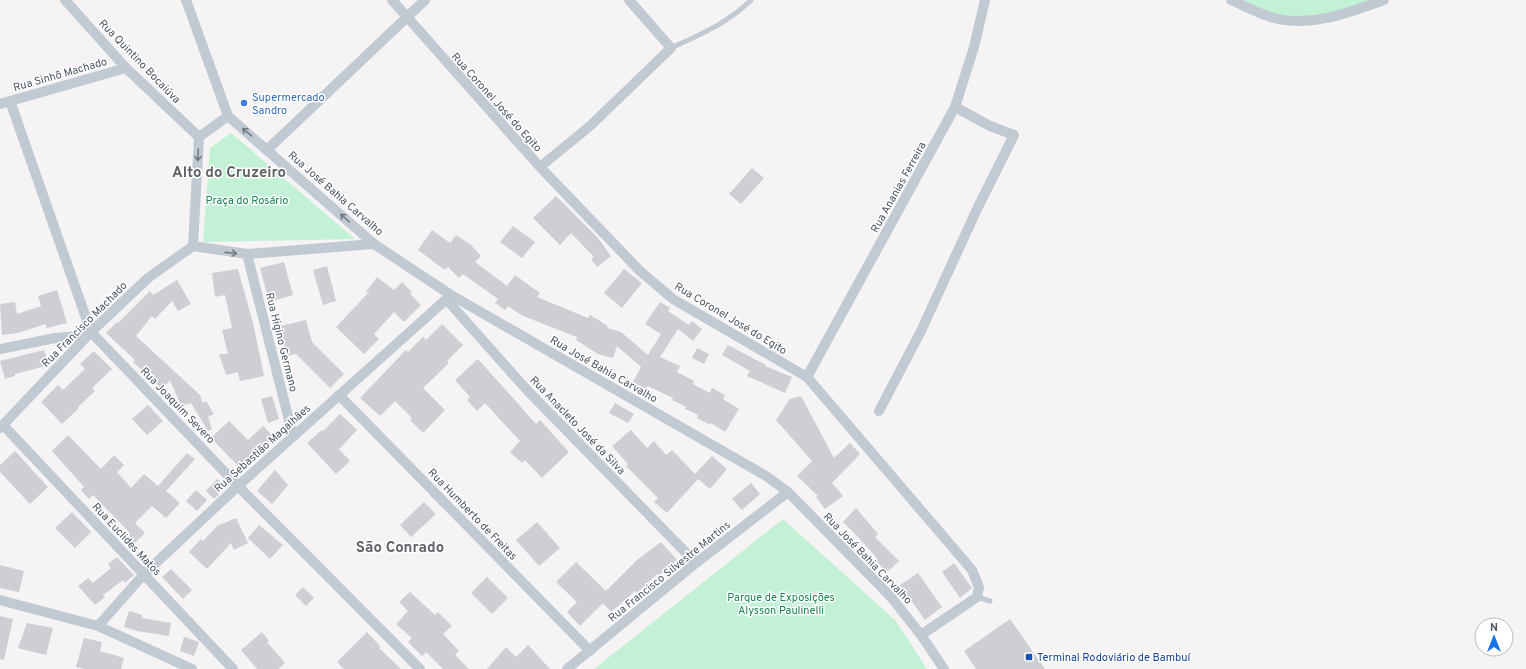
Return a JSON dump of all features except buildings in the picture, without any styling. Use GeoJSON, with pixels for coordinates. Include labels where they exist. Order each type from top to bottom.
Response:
{"type":"FeatureCollection","features":[{"type":"Feature","properties":{"kind":"street","name":"Rua Quintino Bocaiúva"},"geometry":{"type":"LineString","coordinates":[[65,0],[126,68],[199,137]]}},
{"type":"Feature","properties":{"kind":"street"},"geometry":{"type":"LineString","coordinates":[[186,0],[228,116],[199,137],[193,246],[247,254],[374,244]]}},
{"type":"Feature","properties":{"kind":"street","name":"Rua Coronel José do Egito"},"geometry":{"type":"LineString","coordinates":[[392,0],[406,18],[540,167],[640,271],[673,299],[807,377],[972,570],[979,587],[978,597]]}},
{"type":"Feature","properties":{"kind":"street"},"geometry":{"type":"LineString","coordinates":[[268,150],[425,0]]}},
{"type":"Feature","properties":{"kind":"street"},"geometry":{"type":"LineString","coordinates":[[540,167],[590,126],[624,95],[671,48],[629,0]]}},
{"type":"Feature","properties":{"kind":"street","name":"Rua Ananias Ferreira"},"geometry":{"type":"LineString","coordinates":[[807,377],[954,107],[974,47],[985,0]]}},
{"type":"Feature","properties":{"kind":"street"},"geometry":{"type":"LineString","coordinates":[[1231,0],[1274,18],[1293,21],[1312,21],[1346,13],[1384,0]]}},
{"type":"Feature","properties":{"kind":"street","name":"Rua Sinhô Machado"},"geometry":{"type":"LineString","coordinates":[[0,104],[126,68]]}},
{"type":"Feature","properties":{"kind":"street","name":"Rua Joaquim Severo"},"geometry":{"type":"LineString","coordinates":[[10,101],[89,334],[420,669]]}},
{"type":"Feature","properties":{"kind":"street"},"geometry":{"type":"LineString","coordinates":[[879,411],[921,331],[978,207],[1014,135],[990,126],[954,107]]}},
{"type":"Feature","properties":{"kind":"street","name":"Rua José Bahia Carvalho"},"geometry":{"type":"LineString","coordinates":[[228,116],[374,244],[448,297],[760,472],[788,492],[891,597],[921,635],[944,669]]}},
{"type":"Feature","properties":{"kind":"street","name":"Rua Francisco Machado"},"geometry":{"type":"LineString","coordinates":[[1,426],[89,334],[148,278],[193,246]]}},
{"type":"Feature","properties":{"kind":"street","name":"Rua Higino Germano"},"geometry":{"type":"LineString","coordinates":[[247,254],[293,436]]}},
{"type":"Feature","properties":{"kind":"street","name":"Rua Sebastião Magalhâes"},"geometry":{"type":"LineString","coordinates":[[98,626],[144,574],[238,486],[448,297]]}},
{"type":"Feature","properties":{"kind":"street","name":"Rua Anacleto José da Silva"},"geometry":{"type":"LineString","coordinates":[[448,297],[527,390],[696,563]]}},
{"type":"Feature","properties":{"kind":"street"},"geometry":{"type":"LineString","coordinates":[[0,349],[55,338],[89,334]]}},
{"type":"Feature","properties":{"kind":"street","name":"Rua Humberto de Freitas"},"geometry":{"type":"LineString","coordinates":[[339,395],[590,651]]}},
{"type":"Feature","properties":{"kind":"street","name":"Rua Euclides Matos"},"geometry":{"type":"LineString","coordinates":[[1,426],[144,574],[233,669]]}},
{"type":"Feature","properties":{"kind":"street","name":"Rua Francisco Silvestre Martins"},"geometry":{"type":"LineString","coordinates":[[567,669],[696,563],[788,492]]}},
{"type":"Feature","properties":{"kind":"street"},"geometry":{"type":"LineString","coordinates":[[921,635],[978,597]]}},
{"type":"Feature","properties":{"kind":"street"},"geometry":{"type":"LineString","coordinates":[[0,600],[98,626],[192,669]]}},
{"type":"Feature","properties":{"kind":"lane"},"geometry":{"type":"LineString","coordinates":[[671,48],[716,27],[743,8],[751,0]]}},
{"type":"Feature","properties":{"kind":"lane"},"geometry":{"type":"LineString","coordinates":[[978,597],[990,601]]}},
{"type":"Feature","properties":{"kind":"green space"},"geometry":{"type":"Polygon","coordinates":[[[1231,0],[1384,0],[1293,21],[1231,0]]]}},
{"type":"Feature","properties":{"kind":"green space","name":"Praça do Rosário"},"geometry":{"type":"Polygon","coordinates":[[[231,133],[355,239],[203,242],[210,148],[231,133]]]}},
{"type":"Feature","properties":{"kind":"green space","name":"Parque de Exposições Alysson Paulinelli"},"geometry":{"type":"Polygon","coordinates":[[[783,519],[896,621],[927,669],[594,669],[783,519]]]}},
{"type":"Feature","properties":{"kind":"place","name":"Supermercado Sandro"},"geometry":{"type":"Point","coordinates":[244,103]}},
{"type":"Feature","properties":{"kind":"place","name":"Terminal Rodoviário de Bambuí"},"geometry":{"type":"Point","coordinates":[1029,657]}},
{"type":"Feature","properties":{"kind":"district","name":"Alto do Cruzeiro"},"geometry":{"type":"Point","coordinates":[229,172]}},
{"type":"Feature","properties":{"kind":"district","name":"São Conrado"},"geometry":{"type":"Point","coordinates":[400,547]}}]}
